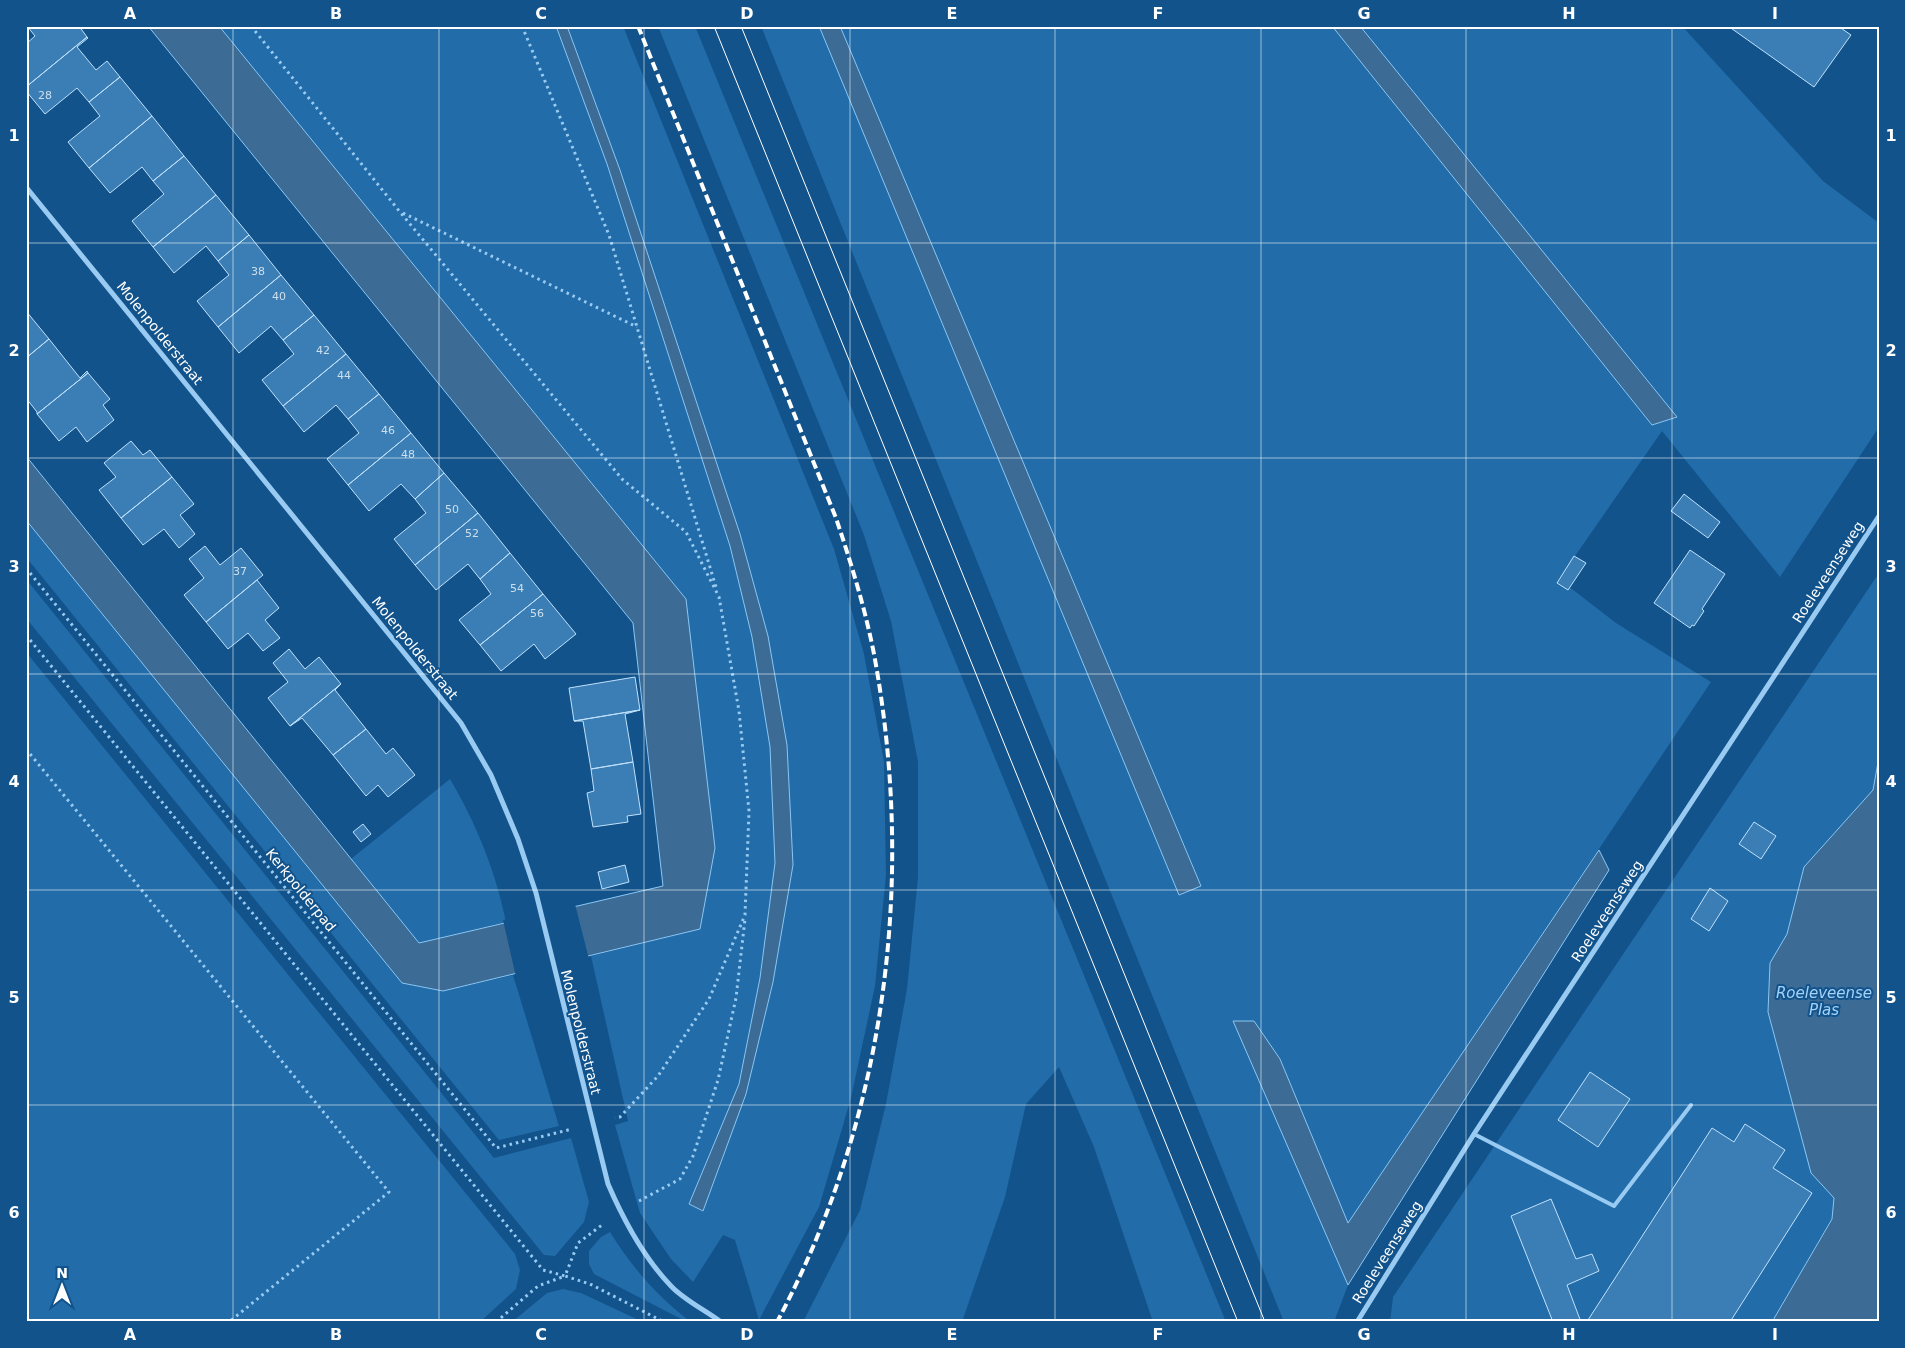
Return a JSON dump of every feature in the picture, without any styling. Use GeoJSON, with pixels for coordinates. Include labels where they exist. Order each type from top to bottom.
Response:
{"type":"FeatureCollection","features":[{"type":"Feature","properties":{"kind":"street","name":"Molenpolderstraat"},"geometry":{"type":"LineString","coordinates":[[26,187],[461,723],[491,775],[518,839],[536,893],[608,1184],[620,1211]]}},
{"type":"Feature","properties":{"kind":"street","name":"Roeleveenseweg"},"geometry":{"type":"LineString","coordinates":[[1357,1322],[1474,1134],[1879,516]]}},
{"type":"Feature","properties":{"kind":"street"},"geometry":{"type":"LineString","coordinates":[[620,1211],[641,1247],[672,1287],[721,1322]]}},
{"type":"Feature","properties":{"kind":"lane"},"geometry":{"type":"LineString","coordinates":[[1474,1134],[1614,1206],[1691,1105]]}},
{"type":"Feature","properties":{"kind":"path"},"geometry":{"type":"LineString","coordinates":[[251,26],[400,212],[622,479],[686,532],[719,597]]}},
{"type":"Feature","properties":{"kind":"path"},"geometry":{"type":"LineString","coordinates":[[496,1322],[538,1286],[565,1276],[578,1243],[620,1211],[680,1179],[693,1156],[718,1080],[736,998],[746,915],[749,811],[739,711],[719,597],[608,235],[522,26]]}},
{"type":"Feature","properties":{"kind":"path"},"geometry":{"type":"LineString","coordinates":[[400,212],[637,327]]}},
{"type":"Feature","properties":{"kind":"path","name":"Kerkpolderpad"},"geometry":{"type":"LineString","coordinates":[[26,568],[496,1148],[593,1124]]}},
{"type":"Feature","properties":{"kind":"path"},"geometry":{"type":"LineString","coordinates":[[26,635],[543,1270],[590,1284],[664,1322]]}},
{"type":"Feature","properties":{"kind":"path"},"geometry":{"type":"LineString","coordinates":[[26,749],[388,1192],[229,1322]]}},
{"type":"Feature","properties":{"kind":"path"},"geometry":{"type":"LineString","coordinates":[[593,1124],[620,1117],[658,1076],[709,999],[746,915]]}},
{"type":"Feature","properties":{"kind":"shaded area"},"geometry":{"type":"Polygon","coordinates":[[[219,26],[556,26],[607,164],[730,546],[752,637],[770,747],[775,863],[760,978],[739,1084],[689,1204],[702,1211],[746,1094],[773,982],[793,865],[787,745],[768,636],[740,534],[620,170],[567,26],[623,26],[834,549],[864,654],[884,762],[886,875],[875,986],[851,1098],[819,1207],[759,1320],[735,1240],[723,1235],[693,1282],[671,1259],[640,1213],[615,1125],[628,1121],[591,956],[700,929],[686,599],[219,26]]]}},
{"type":"Feature","properties":{"kind":"shaded area"},"geometry":{"type":"Polygon","coordinates":[[[658,26],[695,26],[1226,1322],[1153,1322],[1094,1147],[1059,1067],[1026,1104],[1005,1197],[962,1322],[803,1322],[860,1210],[886,1104],[907,989],[918,877],[918,762],[891,621],[864,535],[658,26]]]}},
{"type":"Feature","properties":{"kind":"shaded area"},"geometry":{"type":"Polygon","coordinates":[[[761,26],[819,26],[1179,895],[1201,885],[840,26],[1332,26],[1652,425],[1676,417],[1360,26],[1682,26],[1823,181],[1879,223],[1879,427],[1780,577],[1662,431],[1559,579],[1616,623],[1711,682],[1348,1223],[1280,1059],[1234,1021],[1348,1285],[1334,1322],[1284,1322],[761,26]]]}},
{"type":"Feature","properties":{"kind":"shaded area"},"geometry":{"type":"Polygon","coordinates":[[[26,520],[402,983],[443,991],[513,975],[559,1126],[499,1140],[26,557],[26,520]]]}},
{"type":"Feature","properties":{"kind":"shaded area"},"geometry":{"type":"Polygon","coordinates":[[[1879,573],[1879,757],[1873,790],[1804,867],[1787,934],[1770,963],[1768,1012],[1811,1172],[1834,1198],[1832,1218],[1772,1322],[1390,1322],[1393,1297],[1879,573]]]}},
{"type":"Feature","properties":{"kind":"shaded area"},"geometry":{"type":"Polygon","coordinates":[[[26,579],[494,1158],[571,1138],[589,1202],[584,1222],[555,1256],[544,1255],[26,618],[26,579]]]}},
{"type":"Feature","properties":{"kind":"shaded area"},"geometry":{"type":"Polygon","coordinates":[[[26,652],[515,1254],[520,1270],[516,1289],[480,1322],[26,1322],[26,652]]]}},
{"type":"Feature","properties":{"kind":"shaded area"},"geometry":{"type":"Polygon","coordinates":[[[450,779],[477,830],[497,885],[506,922],[419,943],[351,859],[450,779]]]}},
{"type":"Feature","properties":{"kind":"shaded area"},"geometry":{"type":"Polygon","coordinates":[[[610,1232],[646,1281],[691,1322],[687,1322],[594,1274],[589,1264],[589,1251],[601,1237],[610,1232]]]}},
{"type":"Feature","properties":{"kind":"shaded area"},"geometry":{"type":"Polygon","coordinates":[[[563,1289],[581,1293],[643,1322],[512,1322],[547,1293],[563,1289]]]}},
{"type":"Feature","properties":{"kind":"water"},"geometry":{"type":"Polygon","coordinates":[[[148,26],[219,26],[686,599],[715,848],[700,929],[443,991],[402,983],[26,520],[26,456],[419,943],[663,886],[633,623],[148,26]]]}},
{"type":"Feature","properties":{"kind":"water"},"geometry":{"type":"Polygon","coordinates":[[[556,26],[567,26],[620,170],[740,534],[768,636],[787,745],[793,865],[773,982],[746,1094],[703,1211],[689,1204],[739,1084],[760,978],[775,863],[770,747],[752,637],[730,546],[607,164],[556,26]]]}},
{"type":"Feature","properties":{"kind":"water"},"geometry":{"type":"Polygon","coordinates":[[[819,26],[840,26],[1201,886],[1179,895],[819,26]]]}},
{"type":"Feature","properties":{"kind":"water"},"geometry":{"type":"Polygon","coordinates":[[[1332,26],[1360,26],[1677,417],[1652,425],[1332,26]]]}},
{"type":"Feature","properties":{"kind":"water","name":"Roeleveense Plas"},"geometry":{"type":"Polygon","coordinates":[[[1879,757],[1879,1322],[1772,1322],[1832,1219],[1834,1198],[1811,1173],[1768,1012],[1770,963],[1787,934],[1804,867],[1873,790],[1879,757]]]}},
{"type":"Feature","properties":{"kind":"water"},"geometry":{"type":"Polygon","coordinates":[[[1599,850],[1609,870],[1348,1285],[1233,1021],[1254,1021],[1280,1059],[1348,1223],[1599,850]]]}},
{"type":"Feature","properties":{"kind":"pier"},"geometry":{"type":"Polygon","coordinates":[[[575,904],[589,959],[516,977],[503,920],[575,904]]]}},
{"type":"Feature","properties":{"kind":"building"},"geometry":{"type":"Polygon","coordinates":[[[27,26],[79,26],[87,37],[26,87],[26,44],[35,36],[27,26]]]}},
{"type":"Feature","properties":{"kind":"building"},"geometry":{"type":"Polygon","coordinates":[[[1728,26],[1838,26],[1851,35],[1814,87],[1728,26]]]}},
{"type":"Feature","properties":{"kind":"building"},"geometry":{"type":"Polygon","coordinates":[[[87,37],[77,47],[96,70],[107,61],[120,77],[89,102],[77,88],[45,114],[26,91],[26,87],[87,37]]]}},
{"type":"Feature","properties":{"kind":"building"},"geometry":{"type":"Polygon","coordinates":[[[120,77],[152,116],[89,168],[68,142],[100,116],[89,102],[120,77]]]}},
{"type":"Feature","properties":{"kind":"building"},"geometry":{"type":"Polygon","coordinates":[[[152,116],[184,156],[153,181],[142,167],[110,193],[89,168],[152,116]]]}},
{"type":"Feature","properties":{"kind":"building"},"geometry":{"type":"Polygon","coordinates":[[[184,156],[216,195],[153,247],[132,221],[164,194],[153,181],[184,156]]]}},
{"type":"Feature","properties":{"kind":"building"},"geometry":{"type":"Polygon","coordinates":[[[216,195],[249,235],[218,261],[206,246],[174,273],[153,247],[216,195]]]}},
{"type":"Feature","properties":{"kind":"building"},"geometry":{"type":"Polygon","coordinates":[[[249,235],[281,275],[218,327],[197,301],[229,275],[218,261],[249,235]]]}},
{"type":"Feature","properties":{"kind":"building"},"geometry":{"type":"Polygon","coordinates":[[[281,275],[314,315],[283,340],[271,326],[239,353],[218,327],[281,275]]]}},
{"type":"Feature","properties":{"kind":"building"},"geometry":{"type":"Polygon","coordinates":[[[26,311],[49,339],[26,358],[26,311]]]}},
{"type":"Feature","properties":{"kind":"building"},"geometry":{"type":"Polygon","coordinates":[[[314,315],[346,354],[283,406],[262,380],[294,354],[283,340],[314,315]]]}},
{"type":"Feature","properties":{"kind":"building"},"geometry":{"type":"Polygon","coordinates":[[[49,339],[80,378],[87,371],[88,373],[37,414],[26,398],[26,358],[49,339]]]}},
{"type":"Feature","properties":{"kind":"building"},"geometry":{"type":"Polygon","coordinates":[[[346,354],[379,394],[348,419],[336,405],[304,432],[283,406],[346,354]]]}},
{"type":"Feature","properties":{"kind":"building"},"geometry":{"type":"Polygon","coordinates":[[[88,373],[110,399],[103,405],[114,420],[87,442],[76,427],[59,441],[37,414],[88,373]]]}},
{"type":"Feature","properties":{"kind":"building"},"geometry":{"type":"Polygon","coordinates":[[[379,394],[411,433],[348,485],[327,459],[359,433],[348,419],[379,394]]]}},
{"type":"Feature","properties":{"kind":"building"},"geometry":{"type":"Polygon","coordinates":[[[411,433],[444,473],[415,499],[401,484],[369,511],[348,485],[411,433]]]}},
{"type":"Feature","properties":{"kind":"building"},"geometry":{"type":"Polygon","coordinates":[[[131,441],[143,455],[150,450],[172,477],[121,518],[99,490],[116,477],[104,463],[131,441]]]}},
{"type":"Feature","properties":{"kind":"building"},"geometry":{"type":"Polygon","coordinates":[[[444,473],[478,513],[415,565],[394,539],[426,513],[415,499],[444,473]]]}},
{"type":"Feature","properties":{"kind":"building"},"geometry":{"type":"Polygon","coordinates":[[[172,477],[194,504],[180,515],[195,534],[179,548],[164,529],[143,545],[121,518],[172,477]]]}},
{"type":"Feature","properties":{"kind":"building"},"geometry":{"type":"Polygon","coordinates":[[[1684,494],[1720,522],[1708,538],[1671,511],[1684,494]]]}},
{"type":"Feature","properties":{"kind":"building"},"geometry":{"type":"Polygon","coordinates":[[[478,513],[510,553],[480,579],[468,564],[436,590],[415,565],[478,513]]]}},
{"type":"Feature","properties":{"kind":"building"},"geometry":{"type":"Polygon","coordinates":[[[205,546],[220,565],[241,548],[263,575],[206,622],[184,595],[204,578],[189,559],[205,546]]]}},
{"type":"Feature","properties":{"kind":"building"},"geometry":{"type":"Polygon","coordinates":[[[1690,550],[1725,574],[1702,609],[1704,611],[1694,626],[1692,625],[1690,628],[1654,603],[1690,550]]]}},
{"type":"Feature","properties":{"kind":"building"},"geometry":{"type":"Polygon","coordinates":[[[510,553],[543,594],[480,645],[459,620],[491,594],[480,579],[510,553]]]}},
{"type":"Feature","properties":{"kind":"building"},"geometry":{"type":"Polygon","coordinates":[[[1574,556],[1586,563],[1568,590],[1557,583],[1574,556]]]}},
{"type":"Feature","properties":{"kind":"building"},"geometry":{"type":"Polygon","coordinates":[[[257,580],[279,608],[265,620],[280,638],[263,651],[248,633],[228,649],[206,622],[257,580]]]}},
{"type":"Feature","properties":{"kind":"building"},"geometry":{"type":"Polygon","coordinates":[[[543,594],[576,634],[545,659],[534,644],[501,671],[480,645],[543,594]]]}},
{"type":"Feature","properties":{"kind":"building"},"geometry":{"type":"Polygon","coordinates":[[[289,649],[305,669],[319,657],[341,684],[290,726],[268,698],[288,682],[273,663],[289,649]]]}},
{"type":"Feature","properties":{"kind":"building"},"geometry":{"type":"Polygon","coordinates":[[[635,677],[640,710],[574,721],[569,688],[635,677]]]}},
{"type":"Feature","properties":{"kind":"building"},"geometry":{"type":"Polygon","coordinates":[[[341,684],[335,690],[366,729],[333,755],[302,718],[290,726],[341,684]]]}},
{"type":"Feature","properties":{"kind":"building"},"geometry":{"type":"Polygon","coordinates":[[[640,710],[625,714],[633,762],[591,769],[583,721],[574,721],[640,710]]]}},
{"type":"Feature","properties":{"kind":"building"},"geometry":{"type":"Polygon","coordinates":[[[366,729],[386,754],[393,748],[415,775],[388,797],[378,785],[366,796],[333,755],[366,729]]]}},
{"type":"Feature","properties":{"kind":"building"},"geometry":{"type":"Polygon","coordinates":[[[633,762],[641,814],[627,816],[628,822],[593,827],[587,793],[594,791],[591,769],[633,762]]]}},
{"type":"Feature","properties":{"kind":"building"},"geometry":{"type":"Polygon","coordinates":[[[1754,822],[1776,836],[1761,859],[1739,844],[1754,822]]]}},
{"type":"Feature","properties":{"kind":"building"},"geometry":{"type":"Polygon","coordinates":[[[363,824],[371,834],[361,842],[353,832],[363,824]]]}},
{"type":"Feature","properties":{"kind":"building"},"geometry":{"type":"Polygon","coordinates":[[[625,865],[629,882],[602,889],[598,872],[625,865]]]}},
{"type":"Feature","properties":{"kind":"building"},"geometry":{"type":"Polygon","coordinates":[[[1710,888],[1728,901],[1709,931],[1691,919],[1710,888]]]}},
{"type":"Feature","properties":{"kind":"building"},"geometry":{"type":"Polygon","coordinates":[[[1590,1072],[1630,1099],[1598,1147],[1558,1120],[1590,1072]]]}},
{"type":"Feature","properties":{"kind":"building"},"geometry":{"type":"Polygon","coordinates":[[[1745,1124],[1785,1150],[1773,1168],[1812,1193],[1730,1322],[1591,1322],[1588,1320],[1712,1128],[1734,1142],[1745,1124]]]}},
{"type":"Feature","properties":{"kind":"building"},"geometry":{"type":"Polygon","coordinates":[[[1551,1199],[1576,1259],[1592,1254],[1599,1271],[1567,1285],[1581,1322],[1553,1322],[1511,1216],[1551,1199]]]}},
{"type":"Feature","properties":{"kind":"tram line"},"geometry":{"type":"LineString","coordinates":[[714,26],[1238,1322]]}},
{"type":"Feature","properties":{"kind":"tram line"},"geometry":{"type":"LineString","coordinates":[[741,26],[1265,1322]]}},
{"type":"Feature","properties":{"kind":"railway"},"geometry":{"type":"LineString","coordinates":[[638,26],[836,518],[857,586],[874,654],[886,740],[892,825],[891,911],[882,997],[867,1081],[844,1163],[814,1244],[777,1322]]}}]}
